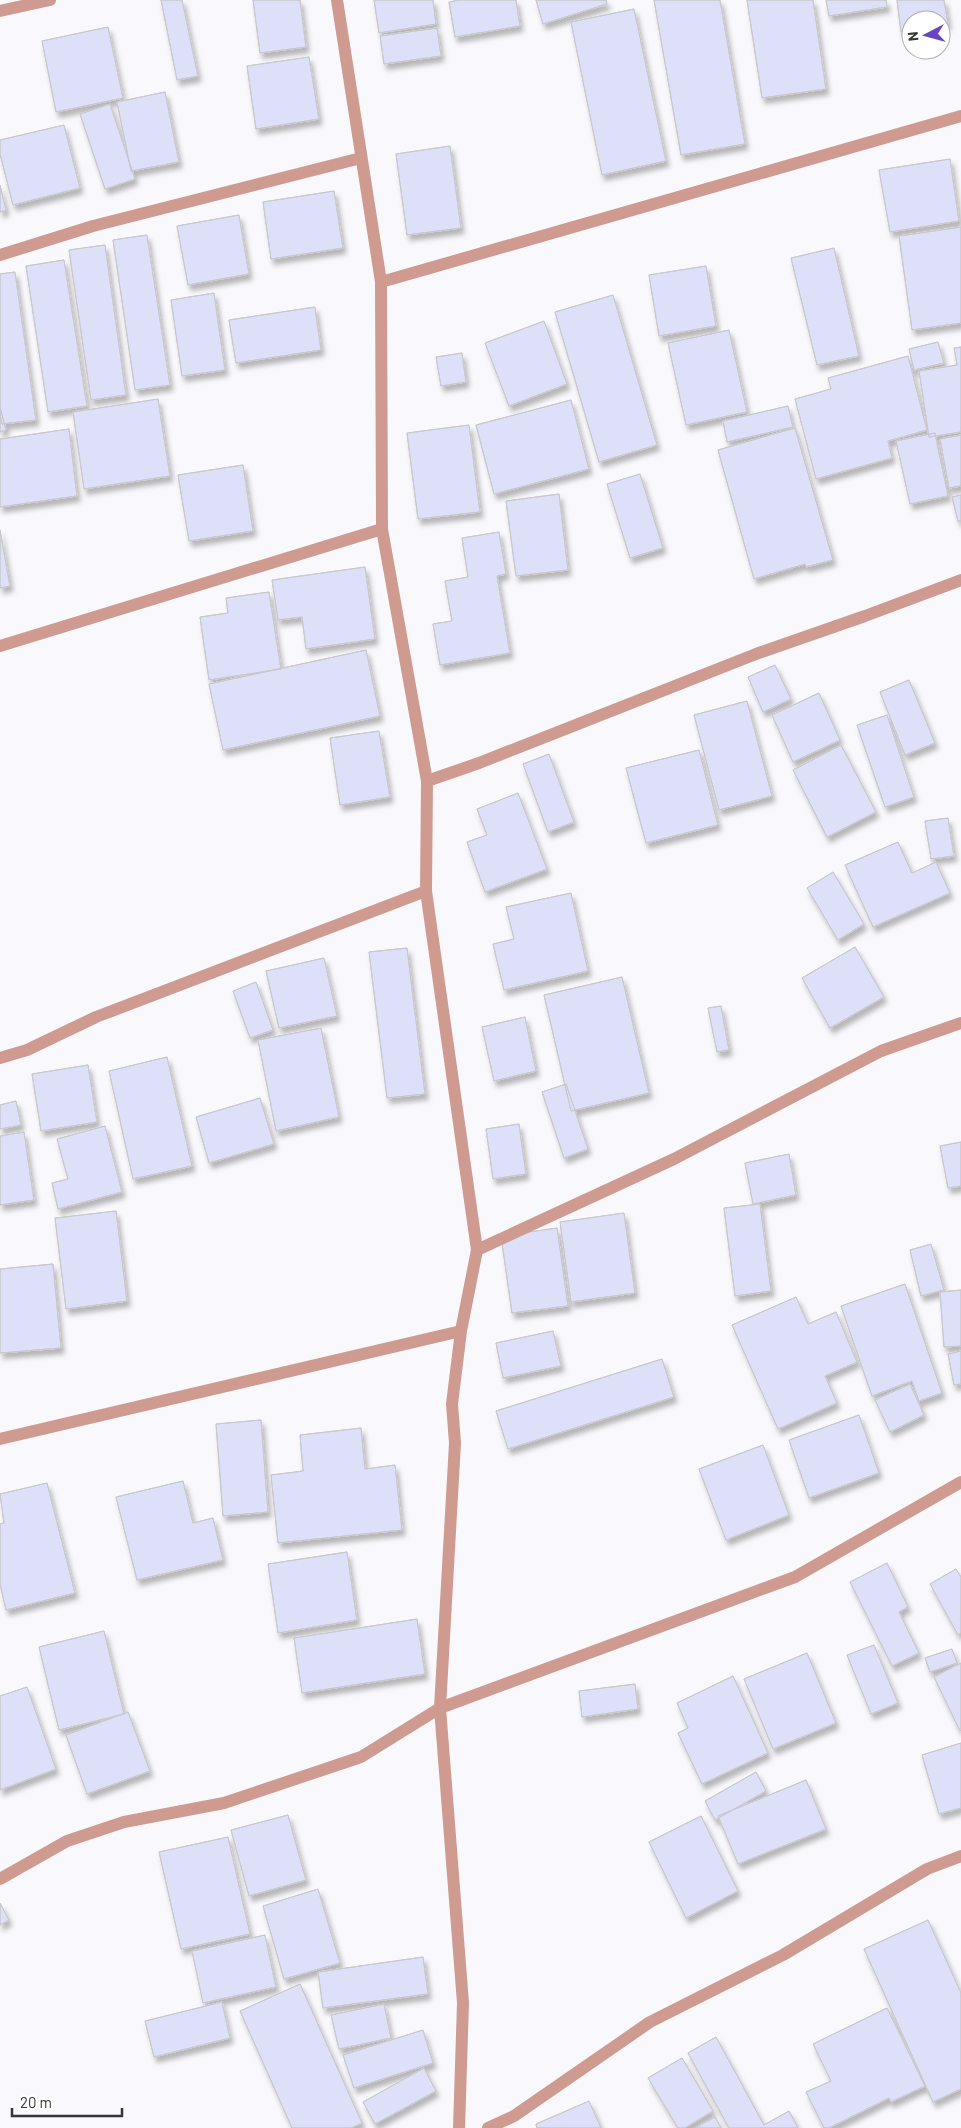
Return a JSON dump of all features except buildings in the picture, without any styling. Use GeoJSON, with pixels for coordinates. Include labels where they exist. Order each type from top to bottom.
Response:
{"type":"FeatureCollection","features":[{"type":"Feature","properties":{"kind":"street"},"geometry":{"type":"LineString","coordinates":[[0,11],[50,0]]}},
{"type":"Feature","properties":{"kind":"street"},"geometry":{"type":"LineString","coordinates":[[337,0],[380,282],[382,529],[427,781],[426,891],[477,1250],[462,1330],[452,1404],[455,1443],[440,1708],[463,2003],[459,2128]]}},
{"type":"Feature","properties":{"kind":"street"},"geometry":{"type":"LineString","coordinates":[[380,282],[961,116]]}},
{"type":"Feature","properties":{"kind":"street"},"geometry":{"type":"LineString","coordinates":[[0,255],[93,226],[361,158]]}},
{"type":"Feature","properties":{"kind":"street"},"geometry":{"type":"LineString","coordinates":[[0,646],[382,529]]}},
{"type":"Feature","properties":{"kind":"street"},"geometry":{"type":"LineString","coordinates":[[427,781],[478,763],[756,654],[866,616],[961,580]]}},
{"type":"Feature","properties":{"kind":"street"},"geometry":{"type":"LineString","coordinates":[[0,1058],[27,1050],[105,1014],[426,891]]}},
{"type":"Feature","properties":{"kind":"street"},"geometry":{"type":"LineString","coordinates":[[477,1250],[674,1159],[881,1051],[961,1023]]}},
{"type":"Feature","properties":{"kind":"street"},"geometry":{"type":"LineString","coordinates":[[0,1439],[462,1330]]}},
{"type":"Feature","properties":{"kind":"street"},"geometry":{"type":"LineString","coordinates":[[0,1878],[66,1841],[124,1822],[224,1803],[361,1758],[440,1708],[795,1577],[961,1482]]}},
{"type":"Feature","properties":{"kind":"street"},"geometry":{"type":"LineString","coordinates":[[488,2128],[514,2116],[650,2022],[784,1956],[926,1869],[961,1856]]}}]}
